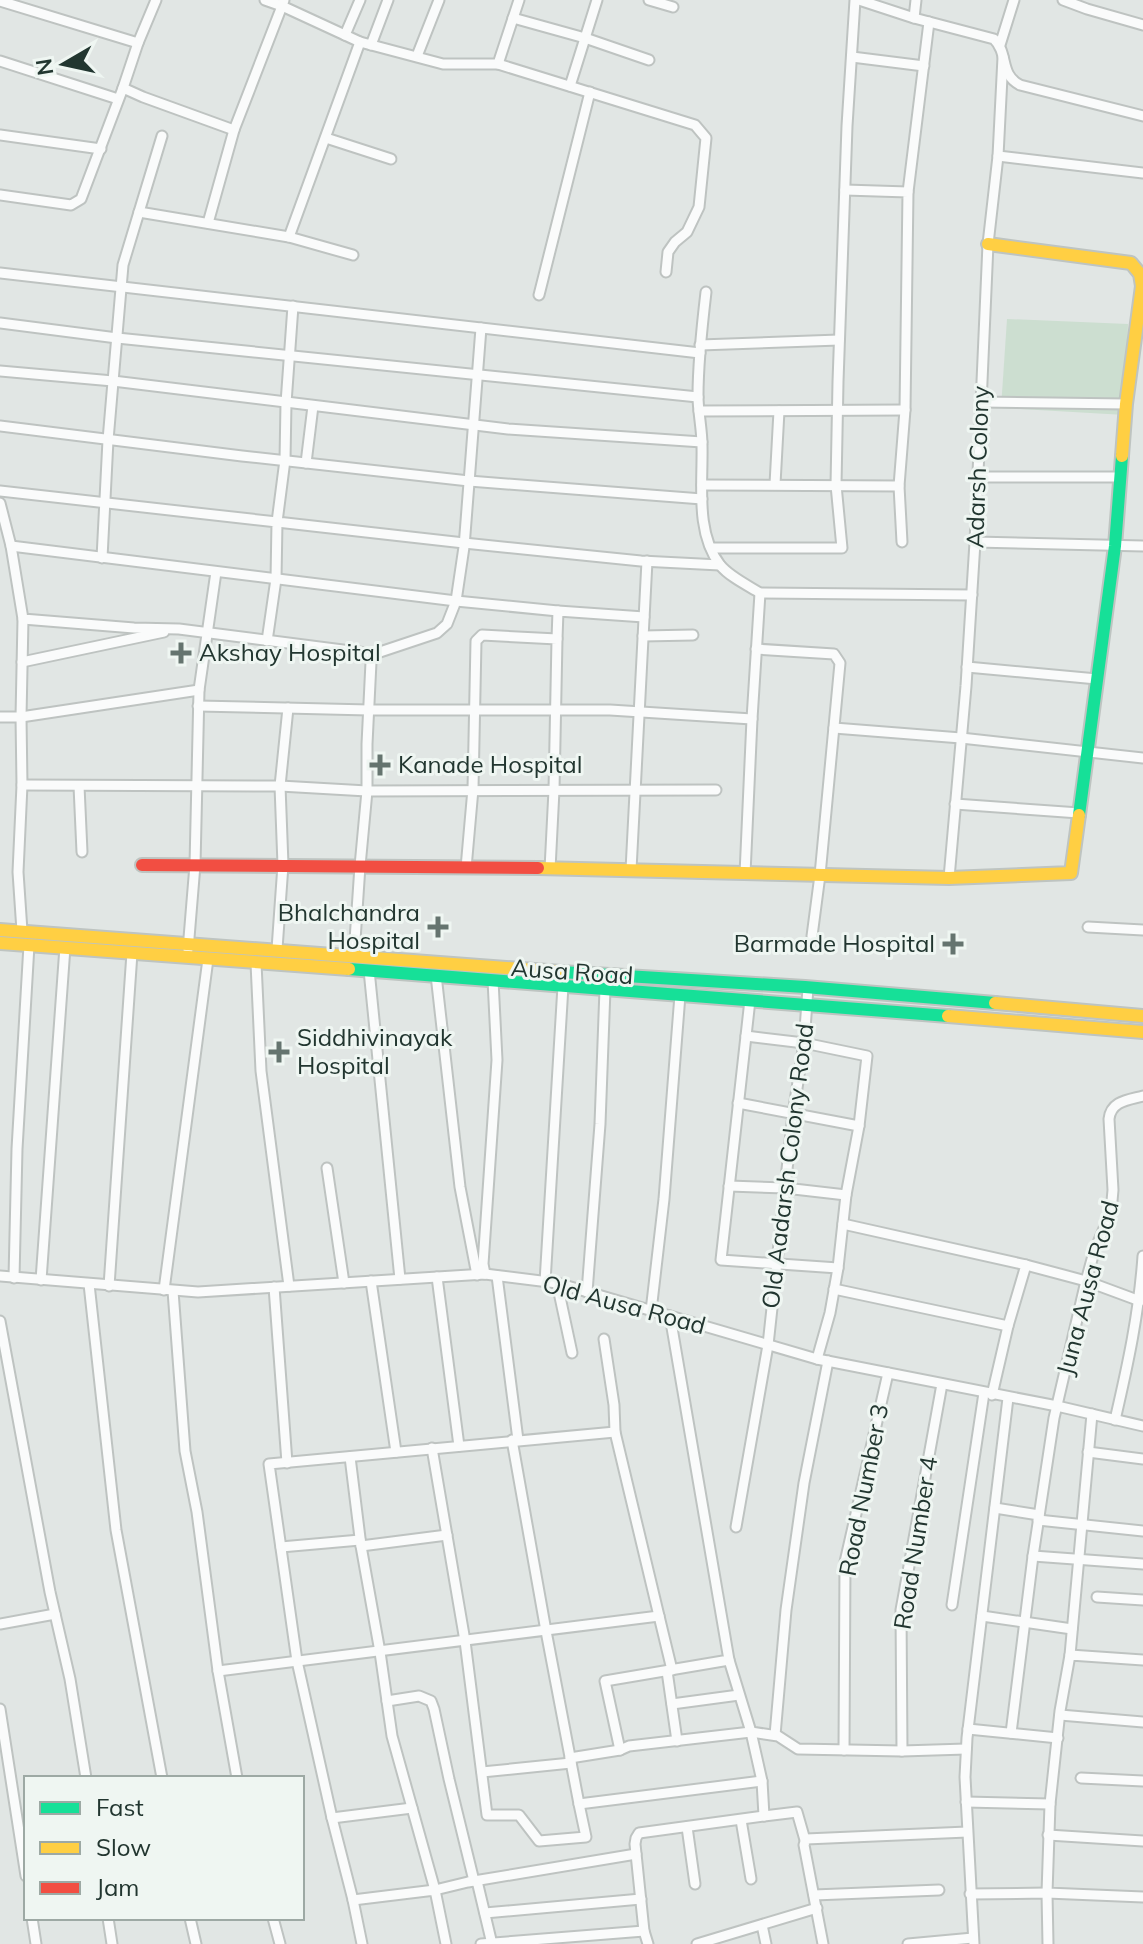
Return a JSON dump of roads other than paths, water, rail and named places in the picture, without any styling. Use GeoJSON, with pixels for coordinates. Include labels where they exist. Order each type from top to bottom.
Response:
{"type":"FeatureCollection","features":[{"type":"Feature","properties":{"kind":"main road"},"geometry":{"type":"LineString","coordinates":[[142,865],[631,870],[949,878],[1071,873],[1115,546],[1126,404],[1142,286],[1140,274],[1131,263],[988,244]]}},
{"type":"Feature","properties":{"kind":"main road","name":"Ausa Road"},"geometry":{"type":"LineString","coordinates":[[0,930],[808,988],[1143,1016]]}},
{"type":"Feature","properties":{"kind":"main road"},"geometry":{"type":"LineString","coordinates":[[0,943],[1143,1032]]}},
{"type":"Feature","properties":{"kind":"street"},"geometry":{"type":"LineString","coordinates":[[0,195],[71,205],[81,199],[156,0]]}},
{"type":"Feature","properties":{"kind":"street"},"geometry":{"type":"LineString","coordinates":[[265,0],[283,3],[360,42],[443,64],[498,64],[695,125],[706,138],[699,207],[687,232],[668,252],[666,272]]}},
{"type":"Feature","properties":{"kind":"street"},"geometry":{"type":"LineString","coordinates":[[345,35],[360,0]]}},
{"type":"Feature","properties":{"kind":"street"},"geometry":{"type":"LineString","coordinates":[[371,45],[388,0]]}},
{"type":"Feature","properties":{"kind":"street"},"geometry":{"type":"LineString","coordinates":[[417,56],[439,0]]}},
{"type":"Feature","properties":{"kind":"street"},"geometry":{"type":"LineString","coordinates":[[498,64],[519,0]]}},
{"type":"Feature","properties":{"kind":"street"},"geometry":{"type":"LineString","coordinates":[[570,86],[597,0]]}},
{"type":"Feature","properties":{"kind":"street"},"geometry":{"type":"LineString","coordinates":[[649,0],[673,7]]}},
{"type":"Feature","properties":{"kind":"street"},"geometry":{"type":"LineString","coordinates":[[711,548],[842,548],[836,485],[839,340],[857,0],[994,39],[1000,45],[1007,73],[1020,85],[1143,116]]}},
{"type":"Feature","properties":{"kind":"street"},"geometry":{"type":"LineString","coordinates":[[914,18],[916,0]]}},
{"type":"Feature","properties":{"kind":"street"},"geometry":{"type":"LineString","coordinates":[[1000,45],[1014,0]]}},
{"type":"Feature","properties":{"kind":"street"},"geometry":{"type":"LineString","coordinates":[[1063,0],[1088,5],[1143,25]]}},
{"type":"Feature","properties":{"kind":"street"},"geometry":{"type":"LineString","coordinates":[[7,2],[138,43]]}},
{"type":"Feature","properties":{"kind":"street"},"geometry":{"type":"LineString","coordinates":[[208,223],[234,130],[283,3]]}},
{"type":"Feature","properties":{"kind":"street"},"geometry":{"type":"LineString","coordinates":[[513,18],[649,60]]}},
{"type":"Feature","properties":{"kind":"street"},"geometry":{"type":"LineString","coordinates":[[902,542],[899,486],[905,410],[908,192],[929,22]]}},
{"type":"Feature","properties":{"kind":"street"},"geometry":{"type":"LineString","coordinates":[[289,237],[360,42]]}},
{"type":"Feature","properties":{"kind":"street"},"geometry":{"type":"LineString","coordinates":[[852,57],[924,66]]}},
{"type":"Feature","properties":{"kind":"street","name":"Adarsh Colony"},"geometry":{"type":"LineString","coordinates":[[949,878],[972,595],[988,244],[998,156],[1003,57]]}},
{"type":"Feature","properties":{"kind":"street"},"geometry":{"type":"LineString","coordinates":[[0,61],[118,99]]}},
{"type":"Feature","properties":{"kind":"street"},"geometry":{"type":"LineString","coordinates":[[123,88],[234,130]]}},
{"type":"Feature","properties":{"kind":"street"},"geometry":{"type":"LineString","coordinates":[[539,295],[590,92]]}},
{"type":"Feature","properties":{"kind":"street"},"geometry":{"type":"LineString","coordinates":[[0,135],[101,149]]}},
{"type":"Feature","properties":{"kind":"street"},"geometry":{"type":"LineString","coordinates":[[102,558],[108,440],[123,265],[162,136]]}},
{"type":"Feature","properties":{"kind":"street"},"geometry":{"type":"LineString","coordinates":[[326,138],[391,159]]}},
{"type":"Feature","properties":{"kind":"street"},"geometry":{"type":"LineString","coordinates":[[998,156],[1143,173]]}},
{"type":"Feature","properties":{"kind":"street"},"geometry":{"type":"LineString","coordinates":[[845,190],[908,192]]}},
{"type":"Feature","properties":{"kind":"street"},"geometry":{"type":"LineString","coordinates":[[139,212],[289,237],[353,255]]}},
{"type":"Feature","properties":{"kind":"street"},"geometry":{"type":"LineString","coordinates":[[0,273],[481,328],[700,349],[839,340]]}},
{"type":"Feature","properties":{"kind":"street"},"geometry":{"type":"LineString","coordinates":[[706,292],[698,397],[702,499],[705,530],[720,565],[760,593],[972,595]]}},
{"type":"Feature","properties":{"kind":"street"},"geometry":{"type":"LineString","coordinates":[[267,641],[276,579],[277,522],[285,460],[293,306]]}},
{"type":"Feature","properties":{"kind":"street"},"geometry":{"type":"LineString","coordinates":[[0,323],[117,338],[698,397]]}},
{"type":"Feature","properties":{"kind":"street"},"geometry":{"type":"LineString","coordinates":[[23,619],[179,629],[374,654],[437,633],[447,624],[456,601],[464,543],[481,328]]}},
{"type":"Feature","properties":{"kind":"street"},"geometry":{"type":"LineString","coordinates":[[0,371],[113,381],[474,425],[702,442]]}},
{"type":"Feature","properties":{"kind":"street"},"geometry":{"type":"LineString","coordinates":[[981,402],[1126,404]]}},
{"type":"Feature","properties":{"kind":"street"},"geometry":{"type":"LineString","coordinates":[[306,463],[313,406]]}},
{"type":"Feature","properties":{"kind":"street"},"geometry":{"type":"LineString","coordinates":[[699,411],[905,410]]}},
{"type":"Feature","properties":{"kind":"street"},"geometry":{"type":"LineString","coordinates":[[775,484],[779,411]]}},
{"type":"Feature","properties":{"kind":"street"},"geometry":{"type":"LineString","coordinates":[[0,426],[469,481],[702,499]]}},
{"type":"Feature","properties":{"kind":"street"},"geometry":{"type":"LineString","coordinates":[[978,477],[1120,477]]}},
{"type":"Feature","properties":{"kind":"street"},"geometry":{"type":"LineString","coordinates":[[702,485],[899,486]]}},
{"type":"Feature","properties":{"kind":"street"},"geometry":{"type":"LineString","coordinates":[[0,491],[464,543],[720,565]]}},
{"type":"Feature","properties":{"kind":"street"},"geometry":{"type":"LineString","coordinates":[[0,503],[12,550],[23,619],[18,872],[22,931]]}},
{"type":"Feature","properties":{"kind":"street"},"geometry":{"type":"LineString","coordinates":[[975,542],[1143,546]]}},
{"type":"Feature","properties":{"kind":"street"},"geometry":{"type":"LineString","coordinates":[[0,561],[12,550],[456,601],[644,617]]}},
{"type":"Feature","properties":{"kind":"street"},"geometry":{"type":"LineString","coordinates":[[631,870],[647,561]]}},
{"type":"Feature","properties":{"kind":"street"},"geometry":{"type":"LineString","coordinates":[[188,957],[195,865],[199,690],[216,572]]}},
{"type":"Feature","properties":{"kind":"street"},"geometry":{"type":"LineString","coordinates":[[745,874],[760,593]]}},
{"type":"Feature","properties":{"kind":"street"},"geometry":{"type":"LineString","coordinates":[[550,869],[558,611]]}},
{"type":"Feature","properties":{"kind":"street"},"geometry":{"type":"LineString","coordinates":[[22,662],[179,629]]}},
{"type":"Feature","properties":{"kind":"street"},"geometry":{"type":"LineString","coordinates":[[466,868],[473,789],[476,641],[482,635],[557,639]]}},
{"type":"Feature","properties":{"kind":"street"},"geometry":{"type":"LineString","coordinates":[[643,636],[693,635]]}},
{"type":"Feature","properties":{"kind":"street"},"geometry":{"type":"LineString","coordinates":[[756,649],[834,654],[840,663],[812,936]]}},
{"type":"Feature","properties":{"kind":"street"},"geometry":{"type":"LineString","coordinates":[[354,955],[367,791],[371,662],[374,654]]}},
{"type":"Feature","properties":{"kind":"street"},"geometry":{"type":"LineString","coordinates":[[967,667],[1097,679]]}},
{"type":"Feature","properties":{"kind":"street"},"geometry":{"type":"LineString","coordinates":[[0,717],[21,717],[199,690]]}},
{"type":"Feature","properties":{"kind":"street"},"geometry":{"type":"LineString","coordinates":[[198,706],[556,710],[752,719]]}},
{"type":"Feature","properties":{"kind":"street"},"geometry":{"type":"LineString","coordinates":[[277,949],[283,865],[280,786],[288,708]]}},
{"type":"Feature","properties":{"kind":"street"},"geometry":{"type":"LineString","coordinates":[[834,728],[1143,758]]}},
{"type":"Feature","properties":{"kind":"street"},"geometry":{"type":"LineString","coordinates":[[22,785],[280,786],[367,791],[716,790]]}},
{"type":"Feature","properties":{"kind":"street"},"geometry":{"type":"LineString","coordinates":[[79,786],[82,852]]}},
{"type":"Feature","properties":{"kind":"street"},"geometry":{"type":"LineString","coordinates":[[955,804],[1079,813]]}},
{"type":"Feature","properties":{"kind":"street"},"geometry":{"type":"LineString","coordinates":[[1088,927],[1143,930]]}},
{"type":"Feature","properties":{"kind":"street"},"geometry":{"type":"LineString","coordinates":[[14,1278],[17,1149],[29,945]]}},
{"type":"Feature","properties":{"kind":"street"},"geometry":{"type":"LineString","coordinates":[[41,1280],[65,947]]}},
{"type":"Feature","properties":{"kind":"street"},"geometry":{"type":"LineString","coordinates":[[109,1286],[132,953]]}},
{"type":"Feature","properties":{"kind":"street"},"geometry":{"type":"LineString","coordinates":[[208,959],[168,1290],[185,1451],[237,1776]]}},
{"type":"Feature","properties":{"kind":"street"},"geometry":{"type":"LineString","coordinates":[[256,963],[261,1071],[289,1286]]}},
{"type":"Feature","properties":{"kind":"street"},"geometry":{"type":"LineString","coordinates":[[369,970],[400,1279]]}},
{"type":"Feature","properties":{"kind":"street"},"geometry":{"type":"LineString","coordinates":[[436,975],[460,1187],[481,1274]]}},
{"type":"Feature","properties":{"kind":"street"},"geometry":{"type":"LineString","coordinates":[[481,1274],[497,1060],[493,980]]}},
{"type":"Feature","properties":{"kind":"street"},"geometry":{"type":"LineString","coordinates":[[545,1282],[563,986]]}},
{"type":"Feature","properties":{"kind":"street","name":"Old Aadarsh Colony Road"},"geometry":{"type":"LineString","coordinates":[[736,1527],[768,1345],[808,988]]}},
{"type":"Feature","properties":{"kind":"street"},"geometry":{"type":"LineString","coordinates":[[587,1292],[600,1124],[605,989]]}},
{"type":"Feature","properties":{"kind":"street"},"geometry":{"type":"LineString","coordinates":[[651,1311],[664,1199],[680,995]]}},
{"type":"Feature","properties":{"kind":"street"},"geometry":{"type":"LineString","coordinates":[[750,1000],[721,1260],[838,1268]]}},
{"type":"Feature","properties":{"kind":"street"},"geometry":{"type":"LineString","coordinates":[[746,1036],[804,1043],[867,1056],[786,1610],[775,1735]]}},
{"type":"Feature","properties":{"kind":"street","name":"Juna Ausa Road"},"geometry":{"type":"LineString","coordinates":[[1011,1733],[1038,1518],[1057,1406],[1094,1252],[1111,1212],[1110,1111],[1123,1101],[1143,1096]]}},
{"type":"Feature","properties":{"kind":"street"},"geometry":{"type":"LineString","coordinates":[[738,1103],[859,1126]]}},
{"type":"Feature","properties":{"kind":"street"},"geometry":{"type":"LineString","coordinates":[[327,1168],[344,1283]]}},
{"type":"Feature","properties":{"kind":"street"},"geometry":{"type":"LineString","coordinates":[[729,1186],[846,1195]]}},
{"type":"Feature","properties":{"kind":"street"},"geometry":{"type":"LineString","coordinates":[[843,1224],[1026,1265],[1086,1281],[1140,1301]]}},
{"type":"Feature","properties":{"kind":"street"},"geometry":{"type":"LineString","coordinates":[[1115,1420],[1140,1301],[1143,1256]]}},
{"type":"Feature","properties":{"kind":"street"},"geometry":{"type":"LineString","coordinates":[[952,1605],[988,1394],[1026,1265]]}},
{"type":"Feature","properties":{"kind":"street","name":"Old Ausa Road"},"geometry":{"type":"LineString","coordinates":[[0,1276],[198,1292],[481,1274],[557,1283],[822,1360],[1143,1426]]}},
{"type":"Feature","properties":{"kind":"street"},"geometry":{"type":"LineString","coordinates":[[432,1448],[465,1641],[487,1815],[519,1815],[539,1841],[586,1837],[546,1631],[515,1440],[497,1276]]}},
{"type":"Feature","properties":{"kind":"street"},"geometry":{"type":"LineString","coordinates":[[437,1277],[459,1446]]}},
{"type":"Feature","properties":{"kind":"street"},"geometry":{"type":"LineString","coordinates":[[371,1281],[396,1452]]}},
{"type":"Feature","properties":{"kind":"street"},"geometry":{"type":"LineString","coordinates":[[557,1283],[572,1353]]}},
{"type":"Feature","properties":{"kind":"street"},"geometry":{"type":"LineString","coordinates":[[89,1284],[116,1530],[162,1776]]}},
{"type":"Feature","properties":{"kind":"street"},"geometry":{"type":"LineString","coordinates":[[274,1287],[287,1463]]}},
{"type":"Feature","properties":{"kind":"street"},"geometry":{"type":"LineString","coordinates":[[834,1289],[1008,1326]]}},
{"type":"Feature","properties":{"kind":"street"},"geometry":{"type":"LineString","coordinates":[[670,1316],[729,1660],[762,1781],[764,1816]]}},
{"type":"Feature","properties":{"kind":"street"},"geometry":{"type":"LineString","coordinates":[[0,1321],[26,1469],[70,1679],[86,1776]]}},
{"type":"Feature","properties":{"kind":"street"},"geometry":{"type":"LineString","coordinates":[[604,1339],[615,1432],[659,1616],[677,1741]]}},
{"type":"Feature","properties":{"kind":"street","name":"Road Number 3"},"geometry":{"type":"LineString","coordinates":[[844,1750],[845,1562],[888,1373]]}},
{"type":"Feature","properties":{"kind":"street","name":"Road Number 4"},"geometry":{"type":"LineString","coordinates":[[902,1751],[901,1610],[942,1384]]}},
{"type":"Feature","properties":{"kind":"street"},"geometry":{"type":"LineString","coordinates":[[908,1944],[973,1941],[966,1749],[1008,1398]]}},
{"type":"Feature","properties":{"kind":"street"},"geometry":{"type":"LineString","coordinates":[[1048,1944],[1050,1804],[1070,1655],[1092,1414]]}},
{"type":"Feature","properties":{"kind":"street"},"geometry":{"type":"LineString","coordinates":[[362,1944],[297,1661],[269,1464],[615,1432]]}},
{"type":"Feature","properties":{"kind":"street"},"geometry":{"type":"LineString","coordinates":[[1088,1452],[1143,1459]]}},
{"type":"Feature","properties":{"kind":"street"},"geometry":{"type":"LineString","coordinates":[[350,1457],[360,1543],[392,1736],[435,1890],[446,1944]]}},
{"type":"Feature","properties":{"kind":"street"},"geometry":{"type":"LineString","coordinates":[[995,1508],[1038,1518],[1143,1531]]}},
{"type":"Feature","properties":{"kind":"street"},"geometry":{"type":"LineString","coordinates":[[281,1547],[447,1535]]}},
{"type":"Feature","properties":{"kind":"street"},"geometry":{"type":"LineString","coordinates":[[1033,1556],[1143,1564]]}},
{"type":"Feature","properties":{"kind":"street"},"geometry":{"type":"LineString","coordinates":[[1097,1597],[1143,1600]]}},
{"type":"Feature","properties":{"kind":"street"},"geometry":{"type":"LineString","coordinates":[[0,1624],[55,1614]]}},
{"type":"Feature","properties":{"kind":"street"},"geometry":{"type":"LineString","coordinates":[[218,1671],[659,1616]]}},
{"type":"Feature","properties":{"kind":"street"},"geometry":{"type":"LineString","coordinates":[[982,1616],[1072,1629]]}},
{"type":"Feature","properties":{"kind":"street"},"geometry":{"type":"LineString","coordinates":[[1070,1655],[1143,1660]]}},
{"type":"Feature","properties":{"kind":"street"},"geometry":{"type":"LineString","coordinates":[[620,1750],[605,1681],[729,1660]]}},
{"type":"Feature","properties":{"kind":"street"},"geometry":{"type":"LineString","coordinates":[[672,1704],[739,1695]]}},
{"type":"Feature","properties":{"kind":"street"},"geometry":{"type":"LineString","coordinates":[[387,1701],[419,1696],[431,1701],[492,1944]]}},
{"type":"Feature","properties":{"kind":"street"},"geometry":{"type":"LineString","coordinates":[[0,1709],[3,1747],[24,1865]]}},
{"type":"Feature","properties":{"kind":"street"},"geometry":{"type":"LineString","coordinates":[[1060,1715],[1143,1722]]}},
{"type":"Feature","properties":{"kind":"street"},"geometry":{"type":"LineString","coordinates":[[968,1729],[1058,1738]]}},
{"type":"Feature","properties":{"kind":"street"},"geometry":{"type":"LineString","coordinates":[[482,1772],[570,1760],[629,1746],[751,1732],[775,1735],[798,1749],[966,1749]]}},
{"type":"Feature","properties":{"kind":"street"},"geometry":{"type":"LineString","coordinates":[[1081,1778],[1143,1781]]}},
{"type":"Feature","properties":{"kind":"street"},"geometry":{"type":"LineString","coordinates":[[579,1804],[762,1781]]}},
{"type":"Feature","properties":{"kind":"street"},"geometry":{"type":"LineString","coordinates":[[966,1802],[1050,1804]]}},
{"type":"Feature","properties":{"kind":"street"},"geometry":{"type":"LineString","coordinates":[[332,1818],[412,1808]]}},
{"type":"Feature","properties":{"kind":"street"},"geometry":{"type":"LineString","coordinates":[[648,1944],[635,1844],[639,1833],[797,1812],[805,1840],[823,1944]]}},
{"type":"Feature","properties":{"kind":"street"},"geometry":{"type":"LineString","coordinates":[[741,1820],[751,1879]]}},
{"type":"Feature","properties":{"kind":"street"},"geometry":{"type":"LineString","coordinates":[[687,1827],[695,1884]]}},
{"type":"Feature","properties":{"kind":"street"},"geometry":{"type":"LineString","coordinates":[[805,1840],[967,1832]]}},
{"type":"Feature","properties":{"kind":"street"},"geometry":{"type":"LineString","coordinates":[[1048,1835],[1143,1841]]}},
{"type":"Feature","properties":{"kind":"street"},"geometry":{"type":"LineString","coordinates":[[353,1900],[435,1890],[636,1854]]}},
{"type":"Feature","properties":{"kind":"street"},"geometry":{"type":"LineString","coordinates":[[814,1895],[939,1890]]}},
{"type":"Feature","properties":{"kind":"street"},"geometry":{"type":"LineString","coordinates":[[970,1894],[1143,1897]]}},
{"type":"Feature","properties":{"kind":"street"},"geometry":{"type":"LineString","coordinates":[[485,1913],[641,1899]]}},
{"type":"Feature","properties":{"kind":"street"},"geometry":{"type":"LineString","coordinates":[[703,1943],[817,1908]]}},
{"type":"Feature","properties":{"kind":"street"},"geometry":{"type":"LineString","coordinates":[[32,1920],[36,1944]]}},
{"type":"Feature","properties":{"kind":"street"},"geometry":{"type":"LineString","coordinates":[[108,1920],[112,1944]]}},
{"type":"Feature","properties":{"kind":"street"},"geometry":{"type":"LineString","coordinates":[[190,1920],[196,1944]]}},
{"type":"Feature","properties":{"kind":"street"},"geometry":{"type":"LineString","coordinates":[[274,1920],[280,1944]]}},
{"type":"Feature","properties":{"kind":"street"},"geometry":{"type":"LineString","coordinates":[[762,1925],[766,1944]]}},
{"type":"Feature","properties":{"kind":"street"},"geometry":{"type":"LineString","coordinates":[[481,1944],[644,1931]]}},
{"type":"Feature","properties":{"kind":"place","name":"Akshay Hospital"},"geometry":{"type":"Point","coordinates":[181,653]}},
{"type":"Feature","properties":{"kind":"place","name":"Kanade Hospital"},"geometry":{"type":"Point","coordinates":[380,765]}},
{"type":"Feature","properties":{"kind":"place","name":"Bhalchandra Hospital"},"geometry":{"type":"Point","coordinates":[438,927]}},
{"type":"Feature","properties":{"kind":"place","name":"Barmade Hospital"},"geometry":{"type":"Point","coordinates":[953,944]}},
{"type":"Feature","properties":{"kind":"place","name":"Siddhivinayak Hospital"},"geometry":{"type":"Point","coordinates":[279,1052]}}]}
